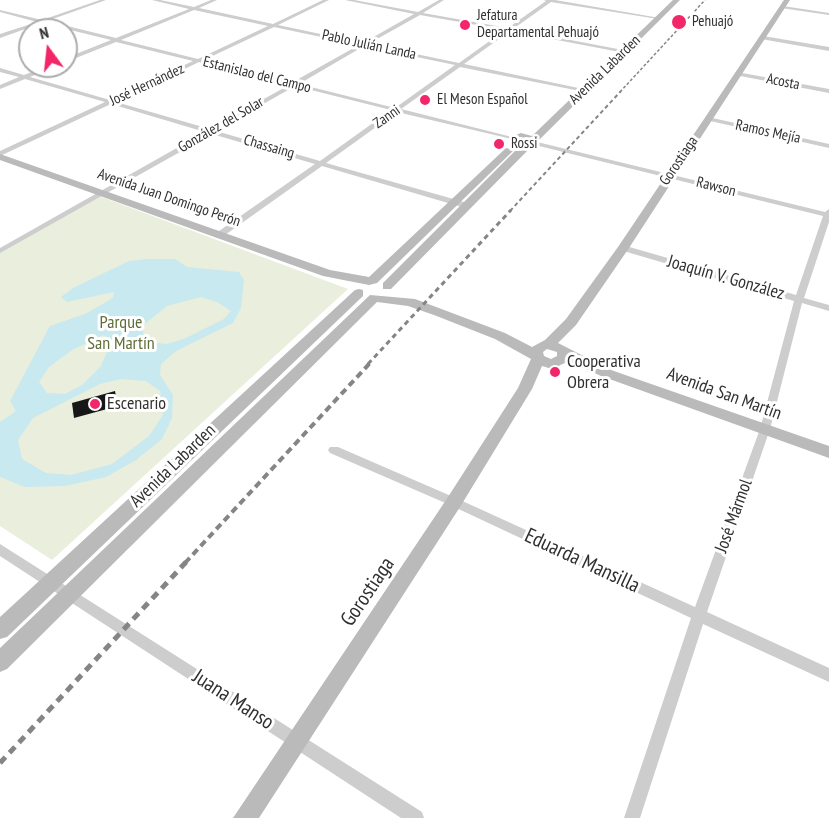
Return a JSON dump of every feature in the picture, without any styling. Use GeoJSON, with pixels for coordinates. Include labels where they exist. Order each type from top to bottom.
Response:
{"type":"FeatureCollection","features":[{"type":"Feature","properties":{"kind":"main road","name":"Avenida Labarden"},"geometry":{"type":"LineString","coordinates":[[0,630],[373,289],[468,206],[574,88],[667,0]]}},
{"type":"Feature","properties":{"kind":"main road","name":"Avenida Labarden"},"geometry":{"type":"LineString","coordinates":[[0,662],[373,289],[455,201],[583,91],[676,0]]}},
{"type":"Feature","properties":{"kind":"main road","name":"Gorostiaga"},"geometry":{"type":"LineString","coordinates":[[245,818],[454,502],[525,389],[785,3]]}},
{"type":"Feature","properties":{"kind":"main road","name":"Avenida Juan Domingo Perón"},"geometry":{"type":"LineString","coordinates":[[0,155],[373,289]]}},
{"type":"Feature","properties":{"kind":"main road","name":"Avenida San Martín"},"geometry":{"type":"LineString","coordinates":[[373,289],[829,452]]}},
{"type":"Feature","properties":{"kind":"street"},"geometry":{"type":"LineString","coordinates":[[53,18],[104,0]]}},
{"type":"Feature","properties":{"kind":"street","name":"Pablo Julián Landa"},"geometry":{"type":"LineString","coordinates":[[154,0],[583,91]]}},
{"type":"Feature","properties":{"kind":"street"},"geometry":{"type":"LineString","coordinates":[[78,55],[215,0]]}},
{"type":"Feature","properties":{"kind":"street","name":"José Hernández"},"geometry":{"type":"LineString","coordinates":[[0,155],[327,0]]}},
{"type":"Feature","properties":{"kind":"street"},"geometry":{"type":"LineString","coordinates":[[347,0],[625,51]]}},
{"type":"Feature","properties":{"kind":"street","name":"González del Solar"},"geometry":{"type":"LineString","coordinates":[[0,251],[442,0]]}},
{"type":"Feature","properties":{"kind":"street"},"geometry":{"type":"LineString","coordinates":[[546,0],[658,18]]}},
{"type":"Feature","properties":{"kind":"street","name":"Zanni"},"geometry":{"type":"LineString","coordinates":[[222,233],[551,0]]}},
{"type":"Feature","properties":{"kind":"street"},"geometry":{"type":"LineString","coordinates":[[785,3],[829,14]]}},
{"type":"Feature","properties":{"kind":"street","name":"Estanislao del Campo"},"geometry":{"type":"LineString","coordinates":[[0,11],[27,18]]}},
{"type":"Feature","properties":{"kind":"street"},"geometry":{"type":"LineString","coordinates":[[0,36],[18,30]]}},
{"type":"Feature","properties":{"kind":"street","name":"Estanislao del Campo"},"geometry":{"type":"LineString","coordinates":[[78,31],[524,141]]}},
{"type":"Feature","properties":{"kind":"street"},"geometry":{"type":"LineString","coordinates":[[763,38],[829,49]]}},
{"type":"Feature","properties":{"kind":"street","name":"Chassaing"},"geometry":{"type":"LineString","coordinates":[[0,70],[18,75]]}},
{"type":"Feature","properties":{"kind":"street","name":"Acosta"},"geometry":{"type":"LineString","coordinates":[[737,74],[829,91]]}},
{"type":"Feature","properties":{"kind":"street"},"geometry":{"type":"LineString","coordinates":[[0,87],[22,78]]}},
{"type":"Feature","properties":{"kind":"street","name":"Chassaing"},"geometry":{"type":"LineString","coordinates":[[27,78],[468,206]]}},
{"type":"Feature","properties":{"kind":"street","name":"Ramos Mejía"},"geometry":{"type":"LineString","coordinates":[[708,119],[829,146]]}},
{"type":"Feature","properties":{"kind":"street","name":"Rawson"},"geometry":{"type":"LineString","coordinates":[[524,141],[829,214]]}},
{"type":"Feature","properties":{"kind":"street","name":"José Mármol"},"geometry":{"type":"LineString","coordinates":[[632,818],[699,615],[765,429],[799,299],[829,214]]}},
{"type":"Feature","properties":{"kind":"street","name":"Joaquín V. González"},"geometry":{"type":"LineString","coordinates":[[622,248],[829,308]]}},
{"type":"Feature","properties":{"kind":"street","name":"Eduarda Mansilla"},"geometry":{"type":"LineString","coordinates":[[334,450],[454,502],[829,675]]}},
{"type":"Feature","properties":{"kind":"street","name":"Juana Manso"},"geometry":{"type":"LineString","coordinates":[[0,549],[416,818]]}},
{"type":"Feature","properties":{"kind":"green space","name":"Parque San Martín"},"geometry":{"type":"Polygon","coordinates":[[[99,196],[348,289],[52,560],[0,526],[0,252],[99,196]]]}},
{"type":"Feature","properties":{"kind":"water"},"geometry":{"type":"Polygon","coordinates":[[[175,259],[187,267],[239,272],[244,280],[241,308],[233,323],[176,351],[161,364],[160,375],[173,395],[172,418],[162,439],[136,460],[106,477],[65,486],[25,487],[0,477],[0,422],[16,411],[10,401],[50,326],[85,314],[113,298],[114,292],[67,302],[61,297],[73,288],[129,261],[175,259]],[[201,297],[167,306],[141,327],[147,342],[167,344],[186,338],[224,319],[231,311],[217,302],[201,297]],[[103,335],[72,350],[49,367],[39,382],[47,393],[65,394],[82,385],[101,366],[112,340],[103,335]],[[121,379],[100,384],[33,418],[18,440],[22,459],[46,473],[71,475],[112,464],[149,436],[163,415],[160,391],[146,381],[121,379]]]}},
{"type":"Feature","properties":{"kind":"building","name":"Escenario"},"geometry":{"type":"Polygon","coordinates":[[[115,391],[118,406],[74,418],[72,403],[115,391]]]}},
{"type":"Feature","properties":{"kind":"railway"},"geometry":{"type":"LineString","coordinates":[[620,92],[705,0]]}},
{"type":"Feature","properties":{"kind":"railway"},"geometry":{"type":"LineString","coordinates":[[510,211],[621,91]]}},
{"type":"Feature","properties":{"kind":"railway"},"geometry":{"type":"LineString","coordinates":[[368,364],[511,210]]}},
{"type":"Feature","properties":{"kind":"railway"},"geometry":{"type":"LineString","coordinates":[[185,563],[370,363]]}},
{"type":"Feature","properties":{"kind":"railway"},"geometry":{"type":"LineString","coordinates":[[0,763],[187,561]]}},
{"type":"Feature","properties":{"kind":"place","name":"Pehuajó"},"geometry":{"type":"Point","coordinates":[679,22]}},
{"type":"Feature","properties":{"kind":"place","name":"Jefatura Departamental Pehuajó"},"geometry":{"type":"Point","coordinates":[465,25]}},
{"type":"Feature","properties":{"kind":"place","name":"El Meson Español"},"geometry":{"type":"Point","coordinates":[425,100]}},
{"type":"Feature","properties":{"kind":"place","name":"Rossi"},"geometry":{"type":"Point","coordinates":[499,144]}},
{"type":"Feature","properties":{"kind":"place","name":"Cooperativa Obrera"},"geometry":{"type":"Point","coordinates":[555,372]}},
{"type":"Feature","properties":{"kind":"place","name":"Escenario"},"geometry":{"type":"Point","coordinates":[95,404]}}]}
